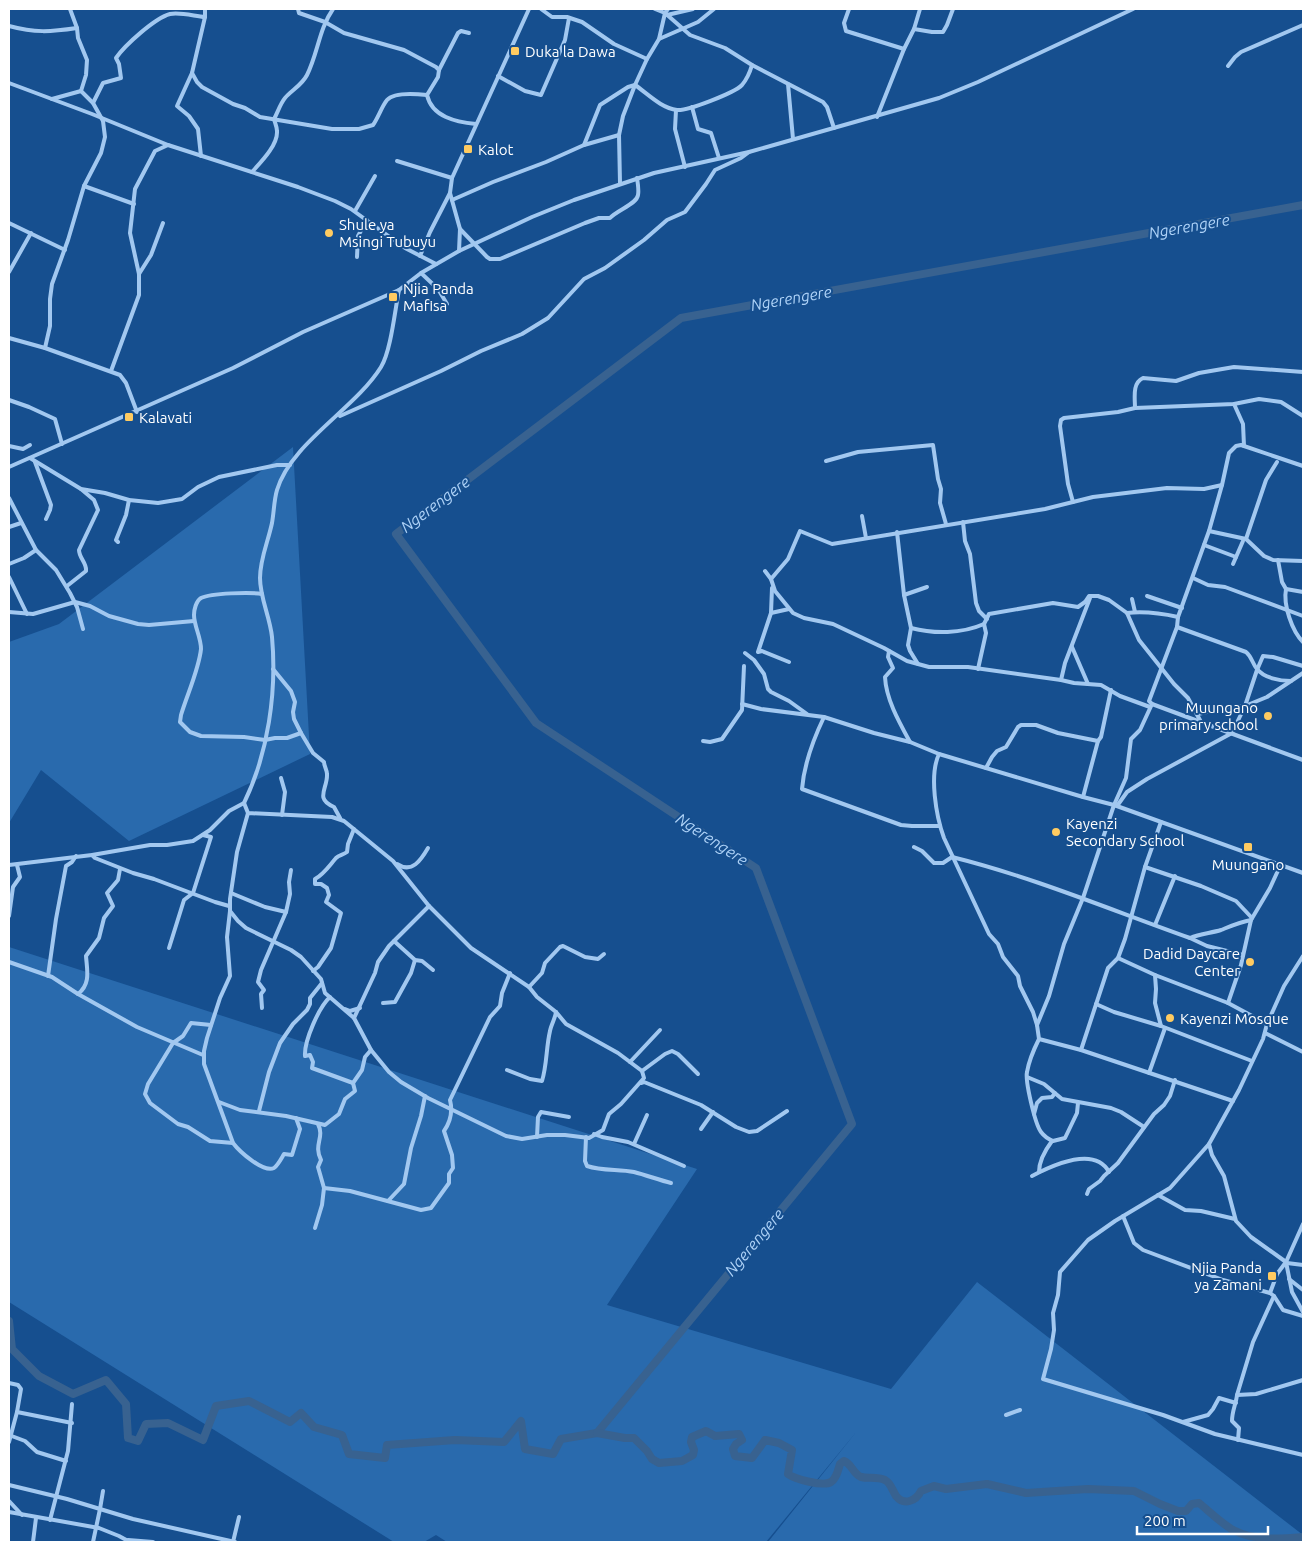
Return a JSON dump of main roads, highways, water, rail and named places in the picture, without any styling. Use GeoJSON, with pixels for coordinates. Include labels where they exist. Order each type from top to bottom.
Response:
{"type":"FeatureCollection","features":[{"type":"Feature","properties":{"kind":"waterway","name":"Ngerengere"},"geometry":{"type":"LineString","coordinates":[[9,1321],[12,1349],[39,1376],[73,1394],[106,1380],[126,1404],[128,1438],[138,1441],[146,1424],[168,1423],[203,1440],[216,1406],[249,1401],[290,1422],[301,1413],[314,1427],[342,1435],[349,1454],[385,1458],[387,1445],[455,1440],[504,1442],[521,1421],[525,1449],[553,1454],[561,1439],[597,1433],[852,1124],[756,868],[536,723],[396,534],[681,318],[1303,205]]}},
{"type":"Feature","properties":{"kind":"waterway"},"geometry":{"type":"LineString","coordinates":[[597,1433],[634,1438],[652,1459],[659,1463],[682,1461],[693,1455],[692,1437],[706,1431],[715,1436],[739,1434],[742,1440],[733,1449],[735,1456],[752,1458],[765,1440],[779,1443],[792,1450],[788,1474],[792,1476],[809,1482],[822,1484],[831,1482],[835,1478],[840,1464],[844,1461],[861,1477],[879,1478],[887,1481],[896,1496],[903,1501],[913,1500],[921,1491],[934,1486],[946,1489],[987,1484],[1026,1493],[1088,1489],[1134,1491],[1178,1511],[1186,1511],[1192,1504],[1199,1503],[1220,1521],[1241,1534],[1258,1538],[1276,1539],[1303,1537]]}},
{"type":"Feature","properties":{"kind":"place","name":"Duka la Dawa"},"geometry":{"type":"Point","coordinates":[515,51]}},
{"type":"Feature","properties":{"kind":"place","name":"Kalot"},"geometry":{"type":"Point","coordinates":[468,149]}},
{"type":"Feature","properties":{"kind":"place","name":"Shule ya Msingi Tubuyu"},"geometry":{"type":"Point","coordinates":[329,233]}},
{"type":"Feature","properties":{"kind":"place","name":"Njia Panda Mafisa"},"geometry":{"type":"Point","coordinates":[393,297]}},
{"type":"Feature","properties":{"kind":"place","name":"Kalavati"},"geometry":{"type":"Point","coordinates":[129,417]}},
{"type":"Feature","properties":{"kind":"place","name":"Muungano primary school"},"geometry":{"type":"Point","coordinates":[1268,716]}},
{"type":"Feature","properties":{"kind":"place","name":"Kayenzi Secondary School"},"geometry":{"type":"Point","coordinates":[1056,832]}},
{"type":"Feature","properties":{"kind":"place","name":"Muungano"},"geometry":{"type":"Point","coordinates":[1248,847]}},
{"type":"Feature","properties":{"kind":"place","name":"Dadid Daycare Center"},"geometry":{"type":"Point","coordinates":[1250,962]}},
{"type":"Feature","properties":{"kind":"place","name":"Kayenzi Mosque"},"geometry":{"type":"Point","coordinates":[1170,1018]}},
{"type":"Feature","properties":{"kind":"place","name":"Njia Panda ya Zamani"},"geometry":{"type":"Point","coordinates":[1272,1276]}}]}
